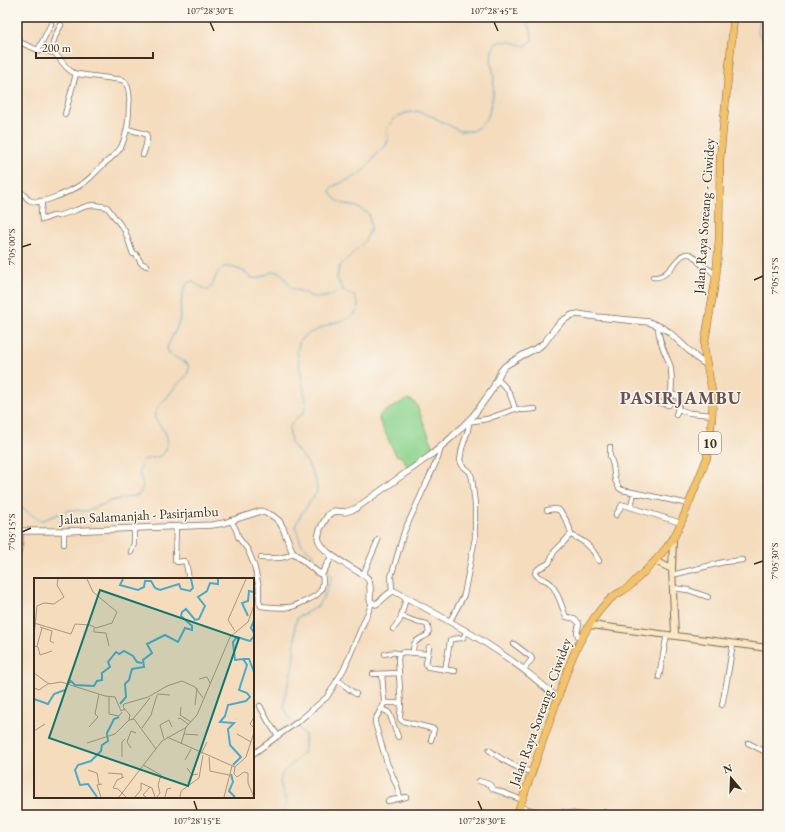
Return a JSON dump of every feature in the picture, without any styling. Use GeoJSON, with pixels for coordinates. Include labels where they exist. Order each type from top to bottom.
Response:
{"type":"FeatureCollection","features":[{"type":"Feature","properties":{"kind":"highway","name":"Jalan Raya Soreang - Ciwidey"},"geometry":{"type":"LineString","coordinates":[[517,815],[570,663],[580,642],[607,602],[614,596],[627,589],[655,561],[673,539],[689,504],[707,458],[713,416],[713,396],[704,346],[716,277],[720,159],[734,17]]}},
{"type":"Feature","properties":{"kind":"main road"},"geometry":{"type":"LineString","coordinates":[[673,539],[672,572],[675,635]]}},
{"type":"Feature","properties":{"kind":"main road"},"geometry":{"type":"LineString","coordinates":[[655,561],[672,572]]}},
{"type":"Feature","properties":{"kind":"main road"},"geometry":{"type":"LineString","coordinates":[[591,624],[768,648]]}},
{"type":"Feature","properties":{"kind":"street"},"geometry":{"type":"LineString","coordinates":[[38,50],[51,24]]}},
{"type":"Feature","properties":{"kind":"street"},"geometry":{"type":"LineString","coordinates":[[52,52],[54,38],[61,25]]}},
{"type":"Feature","properties":{"kind":"street"},"geometry":{"type":"LineString","coordinates":[[17,41],[38,50],[55,53],[66,67],[76,74],[123,80],[126,82],[129,99],[127,129],[120,149],[86,181],[50,199],[40,201],[30,201],[25,194],[17,192]]}},
{"type":"Feature","properties":{"kind":"street"},"geometry":{"type":"LineString","coordinates":[[65,114],[76,74]]}},
{"type":"Feature","properties":{"kind":"street"},"geometry":{"type":"LineString","coordinates":[[127,129],[146,134],[147,139],[143,155]]}},
{"type":"Feature","properties":{"kind":"street"},"geometry":{"type":"LineString","coordinates":[[40,201],[42,203],[42,220],[86,206],[94,205],[107,207],[125,232],[133,254],[136,254],[141,263],[147,266]]}},
{"type":"Feature","properties":{"kind":"street"},"geometry":{"type":"LineString","coordinates":[[653,277],[660,277],[672,267],[681,256],[690,254],[702,266],[709,269],[716,277]]}},
{"type":"Feature","properties":{"kind":"street"},"geometry":{"type":"LineString","coordinates":[[254,753],[300,720],[327,697],[344,669],[372,603],[370,600],[368,578],[352,567],[331,559],[321,545],[318,538],[320,528],[328,515],[334,511],[345,512],[359,507],[441,447],[468,423],[492,390],[505,366],[539,347],[562,321],[575,314],[649,322],[669,332],[698,359],[707,365]]}},
{"type":"Feature","properties":{"kind":"street"},"geometry":{"type":"LineString","coordinates":[[656,402],[669,405],[671,394],[670,367],[660,341],[658,326]]}},
{"type":"Feature","properties":{"kind":"street"},"geometry":{"type":"LineString","coordinates":[[497,379],[511,394],[515,409]]}},
{"type":"Feature","properties":{"kind":"street"},"geometry":{"type":"LineString","coordinates":[[671,394],[678,397],[678,409],[676,415]]}},
{"type":"Feature","properties":{"kind":"street"},"geometry":{"type":"LineString","coordinates":[[468,423],[487,419],[515,409],[535,409]]}},
{"type":"Feature","properties":{"kind":"street"},"geometry":{"type":"LineString","coordinates":[[678,409],[690,413],[713,416]]}},
{"type":"Feature","properties":{"kind":"street"},"geometry":{"type":"LineString","coordinates":[[450,621],[464,595],[475,538],[475,505],[472,478],[470,472],[462,465],[460,460],[460,453],[468,430],[468,423]]}},
{"type":"Feature","properties":{"kind":"street"},"geometry":{"type":"LineString","coordinates":[[610,446],[610,456],[613,465],[614,477],[616,483],[622,490],[689,504]]}},
{"type":"Feature","properties":{"kind":"street"},"geometry":{"type":"LineString","coordinates":[[392,591],[391,577],[404,532],[438,458],[441,447]]}},
{"type":"Feature","properties":{"kind":"street"},"geometry":{"type":"LineString","coordinates":[[631,506],[634,493]]}},
{"type":"Feature","properties":{"kind":"street"},"geometry":{"type":"LineString","coordinates":[[616,515],[624,504],[681,523]]}},
{"type":"Feature","properties":{"kind":"street"},"geometry":{"type":"LineString","coordinates":[[547,510],[555,508],[559,510],[567,522],[571,535],[592,548],[599,561]]}},
{"type":"Feature","properties":{"kind":"street","name":"Jalan Salamanjah - Pasirjambu"},"geometry":{"type":"LineString","coordinates":[[19,531],[134,529],[218,525],[261,511],[266,512],[279,521],[290,548],[294,553],[317,572],[323,572]]}},
{"type":"Feature","properties":{"kind":"street"},"geometry":{"type":"LineString","coordinates":[[231,520],[238,537],[248,550],[254,565],[259,587],[259,602],[261,606],[289,608],[313,598],[320,592],[323,582],[323,572],[331,559]]}},
{"type":"Feature","properties":{"kind":"street"},"geometry":{"type":"LineString","coordinates":[[176,526],[175,560],[177,562],[184,561],[186,563],[189,578]]}},
{"type":"Feature","properties":{"kind":"street"},"geometry":{"type":"LineString","coordinates":[[131,552],[134,544],[134,529]]}},
{"type":"Feature","properties":{"kind":"street"},"geometry":{"type":"LineString","coordinates":[[17,559],[20,547],[19,531]]}},
{"type":"Feature","properties":{"kind":"street"},"geometry":{"type":"LineString","coordinates":[[64,531],[64,544]]}},
{"type":"Feature","properties":{"kind":"street"},"geometry":{"type":"LineString","coordinates":[[571,535],[554,552],[549,563],[538,568],[535,574],[552,585],[566,617],[573,618],[578,622],[577,633],[580,642]]}},
{"type":"Feature","properties":{"kind":"street"},"geometry":{"type":"LineString","coordinates":[[363,575],[378,540]]}},
{"type":"Feature","properties":{"kind":"street"},"geometry":{"type":"LineString","coordinates":[[261,558],[284,558],[294,553]]}},
{"type":"Feature","properties":{"kind":"street"},"geometry":{"type":"LineString","coordinates":[[672,572],[743,560]]}},
{"type":"Feature","properties":{"kind":"street"},"geometry":{"type":"LineString","coordinates":[[673,588],[693,591],[708,597]]}},
{"type":"Feature","properties":{"kind":"street"},"geometry":{"type":"LineString","coordinates":[[392,591],[467,631],[524,669],[558,699]]}},
{"type":"Feature","properties":{"kind":"street"},"geometry":{"type":"LineString","coordinates":[[372,603],[378,603],[392,591]]}},
{"type":"Feature","properties":{"kind":"street"},"geometry":{"type":"LineString","coordinates":[[393,629],[399,623],[406,598]]}},
{"type":"Feature","properties":{"kind":"street"},"geometry":{"type":"LineString","coordinates":[[401,616],[427,624],[429,633],[427,636],[415,642],[413,653]]}},
{"type":"Feature","properties":{"kind":"street"},"geometry":{"type":"LineString","coordinates":[[445,670],[450,641],[452,639],[462,638],[467,631]]}},
{"type":"Feature","properties":{"kind":"street"},"geometry":{"type":"LineString","coordinates":[[659,678],[667,634]]}},
{"type":"Feature","properties":{"kind":"street"},"geometry":{"type":"LineString","coordinates":[[722,705],[733,643]]}},
{"type":"Feature","properties":{"kind":"street"},"geometry":{"type":"LineString","coordinates":[[514,644],[532,659],[524,669]]}},
{"type":"Feature","properties":{"kind":"street"},"geometry":{"type":"LineString","coordinates":[[429,647],[426,664],[428,667],[455,671]]}},
{"type":"Feature","properties":{"kind":"street"},"geometry":{"type":"LineString","coordinates":[[385,654],[391,652],[399,654],[403,652],[428,654]]}},
{"type":"Feature","properties":{"kind":"street"},"geometry":{"type":"LineString","coordinates":[[395,727],[400,719],[399,654]]}},
{"type":"Feature","properties":{"kind":"street"},"geometry":{"type":"LineString","coordinates":[[373,674],[399,673]]}},
{"type":"Feature","properties":{"kind":"street"},"geometry":{"type":"LineString","coordinates":[[382,674],[385,702],[375,720],[375,723],[387,763],[397,786],[400,798]]}},
{"type":"Feature","properties":{"kind":"street"},"geometry":{"type":"LineString","coordinates":[[337,680],[356,694]]}},
{"type":"Feature","properties":{"kind":"street"},"geometry":{"type":"LineString","coordinates":[[385,702],[400,703]]}},
{"type":"Feature","properties":{"kind":"street"},"geometry":{"type":"LineString","coordinates":[[260,706],[266,719],[278,736]]}},
{"type":"Feature","properties":{"kind":"street"},"geometry":{"type":"LineString","coordinates":[[381,710],[388,712],[398,737]]}},
{"type":"Feature","properties":{"kind":"street"},"geometry":{"type":"LineString","coordinates":[[400,719],[405,722],[434,729],[431,740]]}},
{"type":"Feature","properties":{"kind":"street"},"geometry":{"type":"LineString","coordinates":[[748,743],[768,753]]}},
{"type":"Feature","properties":{"kind":"street"},"geometry":{"type":"LineString","coordinates":[[489,750],[508,764],[531,772]]}},
{"type":"Feature","properties":{"kind":"street"},"geometry":{"type":"LineString","coordinates":[[479,781],[489,784],[493,789],[507,794],[521,803],[542,813],[562,812],[584,815]]}},
{"type":"Feature","properties":{"kind":"street"},"geometry":{"type":"LineString","coordinates":[[388,801],[406,797]]}},
{"type":"Feature","properties":{"kind":"street"},"geometry":{"type":"LineString","coordinates":[[595,815],[604,812],[609,815]]}},
{"type":"Feature","properties":{"kind":"green space"},"geometry":{"type":"Polygon","coordinates":[[[408,399],[416,404],[434,450],[408,468],[402,457],[396,455],[379,420],[382,413],[408,399]]]}},
{"type":"Feature","properties":{"kind":"waterway"},"geometry":{"type":"LineString","coordinates":[[324,567],[317,562],[312,554],[302,545],[295,526],[317,492],[316,481],[307,462],[291,443],[289,428],[296,418],[304,413],[306,402],[297,351],[300,340],[308,334],[332,323],[347,319],[357,312],[358,304],[354,296],[343,290],[337,278],[339,267],[365,241],[371,228],[369,214],[357,207],[338,201],[330,192],[332,187],[358,175],[370,164],[377,153],[386,146],[388,139],[387,129],[394,118],[406,113],[417,111],[431,116],[460,131],[472,131],[481,126],[489,114],[493,95],[494,77],[491,62],[492,51],[496,43],[506,41],[525,46],[532,41],[530,28],[520,17]]}},
{"type":"Feature","properties":{"kind":"waterway"},"geometry":{"type":"LineString","coordinates":[[760,17],[758,33],[768,48]]}},
{"type":"Feature","properties":{"kind":"waterway"},"geometry":{"type":"LineString","coordinates":[[17,506],[38,519],[43,520],[69,510],[87,511],[111,501],[138,495],[140,493],[143,486],[139,472],[143,460],[163,454],[167,447],[167,436],[156,420],[156,410],[175,387],[185,378],[189,370],[188,364],[169,354],[167,347],[179,321],[183,293],[188,283],[192,281],[207,291],[212,286],[218,271],[224,267],[228,267],[243,271],[252,278],[263,277],[272,272],[280,273],[295,290],[305,292],[310,296],[318,298],[343,290]]}},
{"type":"Feature","properties":{"kind":"waterway"},"geometry":{"type":"LineString","coordinates":[[294,723],[289,718],[284,706],[293,664],[295,624],[298,617],[317,607],[325,594],[332,576],[327,569]]}},
{"type":"Feature","properties":{"kind":"waterway"},"geometry":{"type":"LineString","coordinates":[[280,815],[285,809],[286,802],[280,783],[282,774],[303,753],[305,745],[305,735],[296,725]]}},
{"type":"Feature","properties":{"kind":"district","name":"PASIRJAMBU"},"geometry":{"type":"Point","coordinates":[681,398]}}]}
